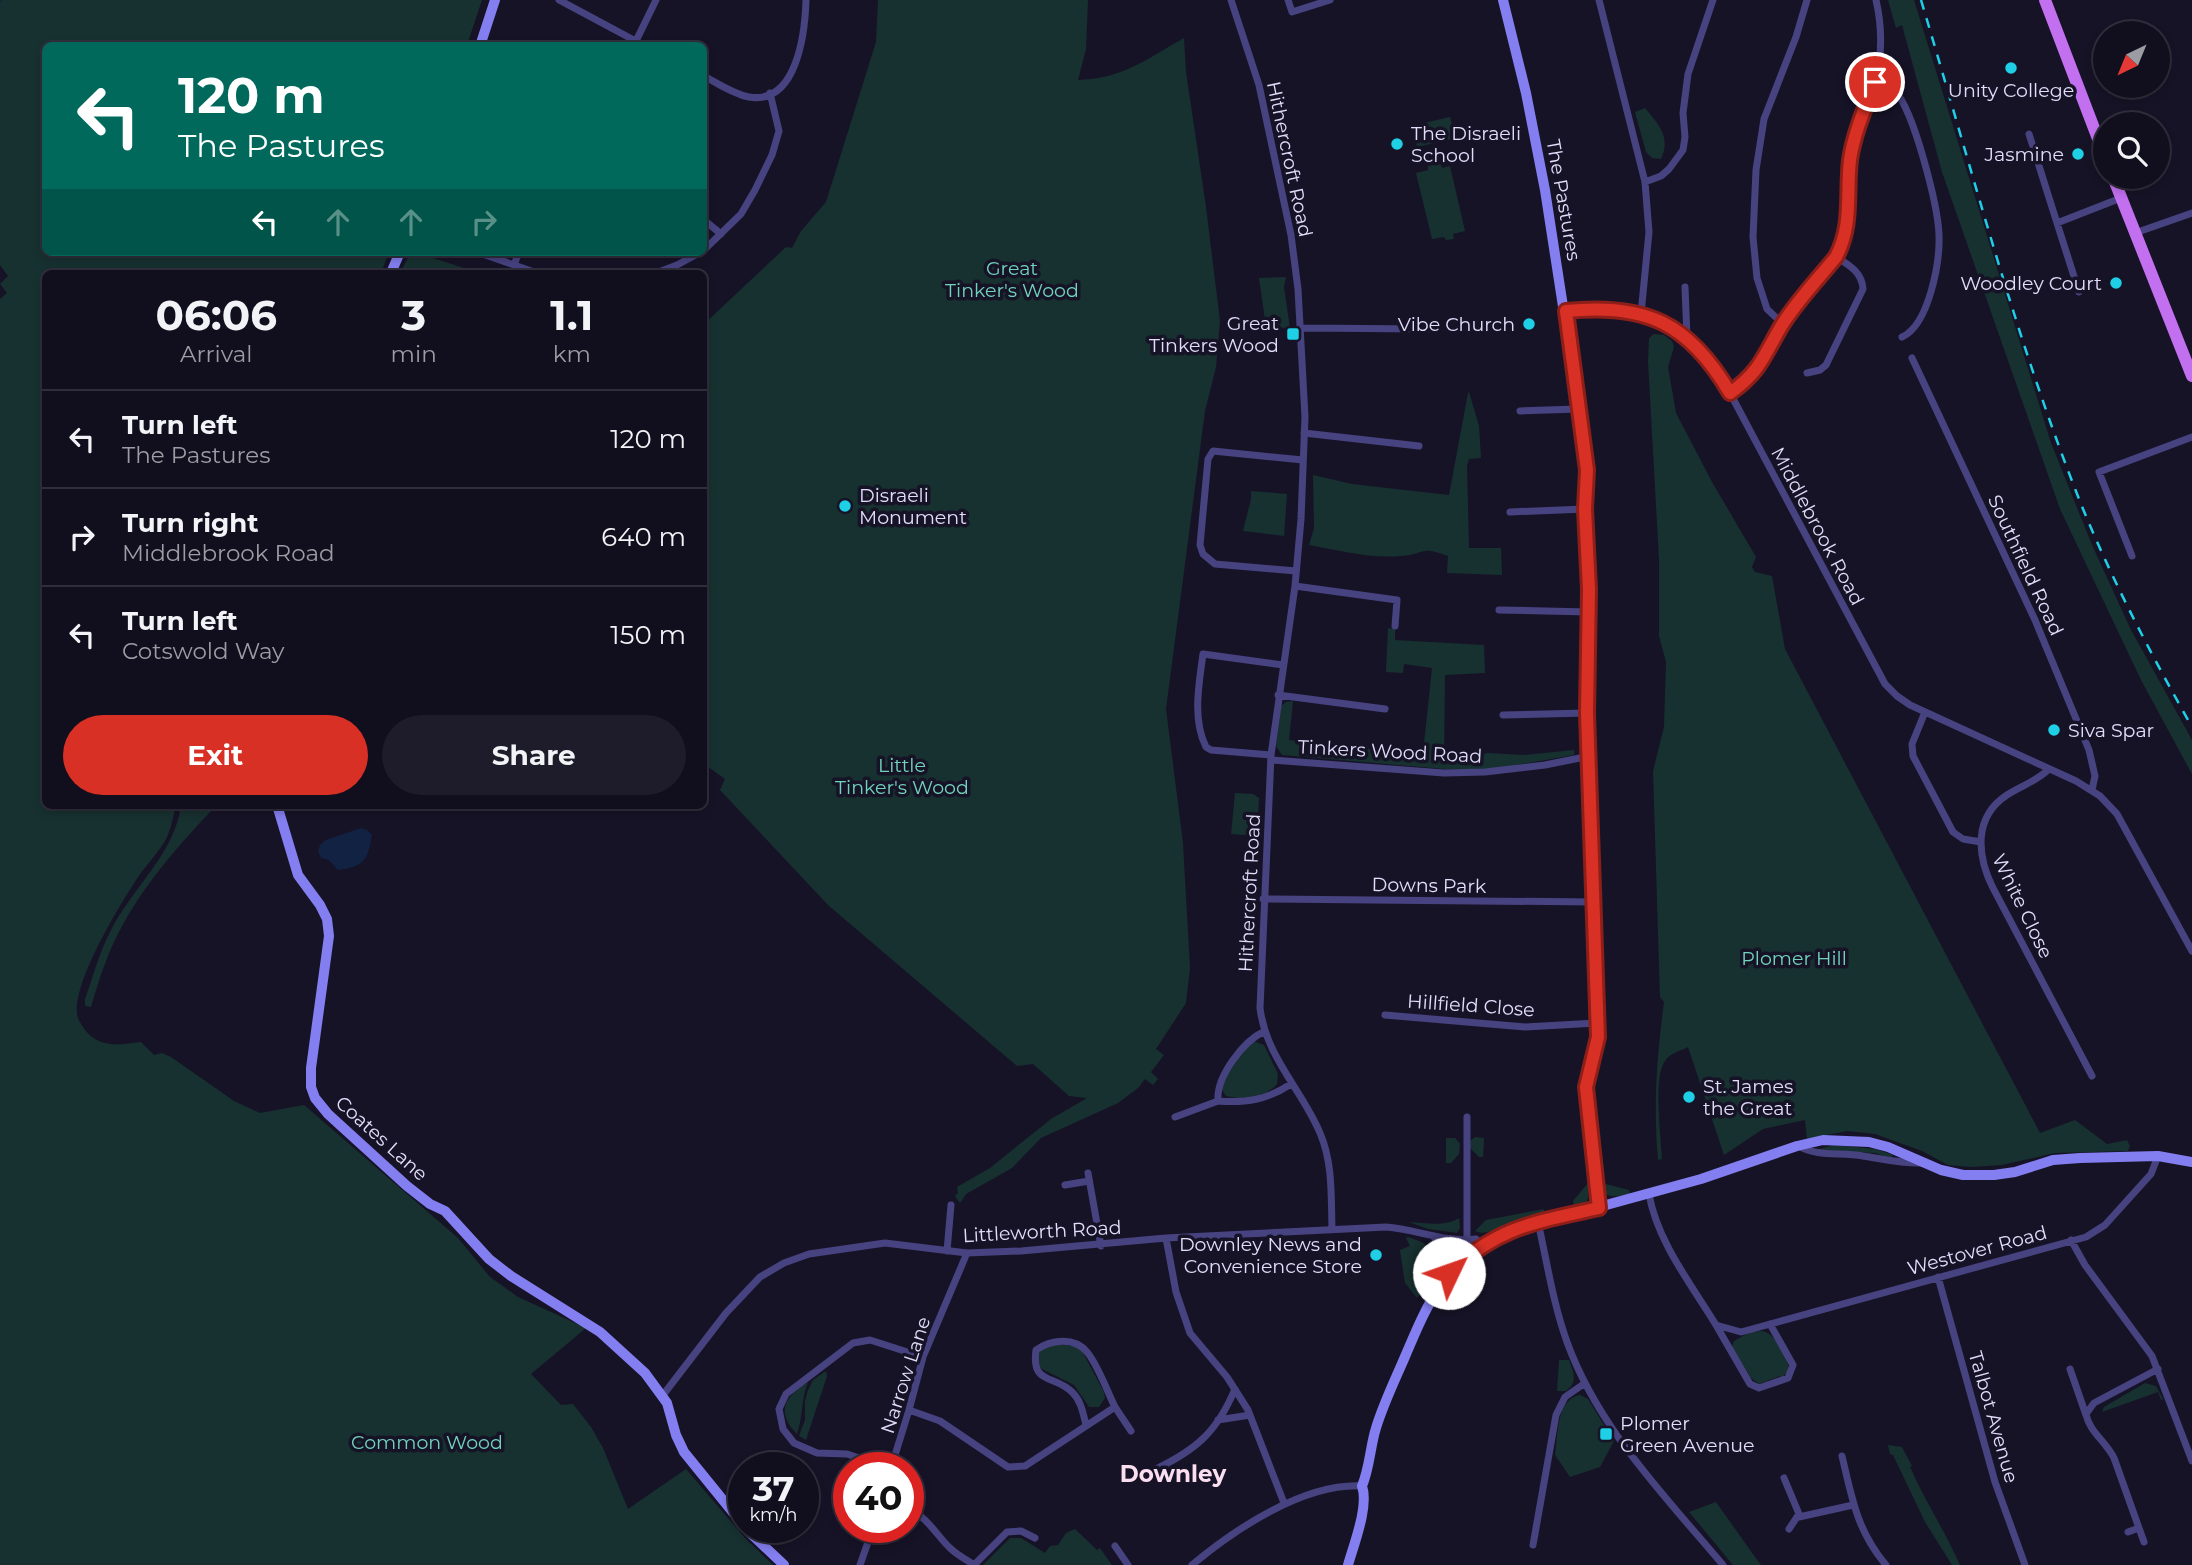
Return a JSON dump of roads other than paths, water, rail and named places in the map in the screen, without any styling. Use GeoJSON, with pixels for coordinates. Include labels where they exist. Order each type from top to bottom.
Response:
{"type":"FeatureCollection","features":[{"type":"Feature","properties":{"kind":"main road"},"geometry":{"type":"LineString","coordinates":[[2045,0],[2093,125]]}},
{"type":"Feature","properties":{"kind":"main road"},"geometry":{"type":"LineString","coordinates":[[2118,189],[2192,376]]}},
{"type":"Feature","properties":{"kind":"street"},"geometry":{"type":"LineString","coordinates":[[481,42],[495,0]]}},
{"type":"Feature","properties":{"kind":"street"},"geometry":{"type":"LineString","coordinates":[[559,0],[636,41],[656,0]]}},
{"type":"Feature","properties":{"kind":"street"},"geometry":{"type":"LineString","coordinates":[[707,77],[749,97],[778,90],[792,72],[800,44],[806,0]]}},
{"type":"Feature","properties":{"kind":"street","name":"Hithercroft Road"},"geometry":{"type":"LineString","coordinates":[[1231,0],[1259,85],[1291,235],[1298,289],[1304,433],[1295,586],[1271,757],[1260,1008],[1265,1031],[1291,1084],[1313,1119],[1325,1147],[1330,1171],[1332,1229]]}},
{"type":"Feature","properties":{"kind":"street"},"geometry":{"type":"LineString","coordinates":[[1288,0],[1292,12],[1330,0]]}},
{"type":"Feature","properties":{"kind":"street","name":"The Pastures"},"geometry":{"type":"LineString","coordinates":[[1503,0],[1526,93],[1544,184],[1566,311],[1586,455],[1587,713],[1598,1037],[1586,1087],[1599,1208]]}},
{"type":"Feature","properties":{"kind":"street"},"geometry":{"type":"LineString","coordinates":[[1599,0],[1645,182],[1649,232],[1641,314]]}},
{"type":"Feature","properties":{"kind":"street"},"geometry":{"type":"LineString","coordinates":[[1645,182],[1661,176],[1683,150],[1683,113],[1688,74],[1713,0]]}},
{"type":"Feature","properties":{"kind":"street"},"geometry":{"type":"LineString","coordinates":[[1783,324],[1767,309],[1757,278],[1753,237],[1756,170],[1767,110],[1797,37],[1807,0]]}},
{"type":"Feature","properties":{"kind":"street"},"geometry":{"type":"LineString","coordinates":[[1730,393],[1749,379],[1763,361],[1783,324],[1836,257],[1847,231],[1850,159],[1875,82],[1881,45],[1876,0]]}},
{"type":"Feature","properties":{"kind":"street"},"geometry":{"type":"LineString","coordinates":[[1875,82],[1896,92],[1903,104],[1923,156],[1940,236],[1927,304],[1916,325],[1909,334],[1902,337]]}},
{"type":"Feature","properties":{"kind":"street"},"geometry":{"type":"LineString","coordinates":[[707,247],[722,234],[748,203],[776,143],[779,123],[770,93]]}},
{"type":"Feature","properties":{"kind":"street"},"geometry":{"type":"LineString","coordinates":[[2029,134],[2079,292]]}},
{"type":"Feature","properties":{"kind":"street"},"geometry":{"type":"LineString","coordinates":[[2057,223],[2121,198]]}},
{"type":"Feature","properties":{"kind":"street"},"geometry":{"type":"LineString","coordinates":[[2135,233],[2192,213]]}},
{"type":"Feature","properties":{"kind":"street"},"geometry":{"type":"LineString","coordinates":[[707,222],[722,234]]}},
{"type":"Feature","properties":{"kind":"street"},"geometry":{"type":"LineString","coordinates":[[488,256],[528,270]]}},
{"type":"Feature","properties":{"kind":"street"},"geometry":{"type":"LineString","coordinates":[[514,265],[517,256]]}},
{"type":"Feature","properties":{"kind":"street"},"geometry":{"type":"LineString","coordinates":[[664,270],[693,256]]}},
{"type":"Feature","properties":{"kind":"street"},"geometry":{"type":"LineString","coordinates":[[1807,373],[1820,370],[1826,365],[1863,289],[1863,280],[1857,272],[1836,257]]}},
{"type":"Feature","properties":{"kind":"street"},"geometry":{"type":"LineString","coordinates":[[1685,288],[1687,338]]}},
{"type":"Feature","properties":{"kind":"street","name":"Middlebrook Road"},"geometry":{"type":"LineString","coordinates":[[1566,311],[1612,308],[1641,314],[1663,323],[1687,338],[1717,371],[1730,393],[1877,671],[1897,696],[1925,712],[2049,769]]}},
{"type":"Feature","properties":{"kind":"street"},"geometry":{"type":"LineString","coordinates":[[1299,328],[1428,330]]}},
{"type":"Feature","properties":{"kind":"street","name":"Southfield Road"},"geometry":{"type":"LineString","coordinates":[[1912,359],[2040,632],[2089,750],[2095,776],[2092,790]]}},
{"type":"Feature","properties":{"kind":"street"},"geometry":{"type":"LineString","coordinates":[[1520,411],[1578,410]]}},
{"type":"Feature","properties":{"kind":"street"},"geometry":{"type":"LineString","coordinates":[[1304,433],[1419,446]]}},
{"type":"Feature","properties":{"kind":"street"},"geometry":{"type":"LineString","coordinates":[[2132,556],[2099,472],[2192,437]]}},
{"type":"Feature","properties":{"kind":"street"},"geometry":{"type":"LineString","coordinates":[[1296,571],[1215,564],[1203,554],[1200,545],[1208,460],[1213,451],[1303,460]]}},
{"type":"Feature","properties":{"kind":"street"},"geometry":{"type":"LineString","coordinates":[[1510,512],[1585,509]]}},
{"type":"Feature","properties":{"kind":"street"},"geometry":{"type":"LineString","coordinates":[[1295,586],[1396,600],[1395,626]]}},
{"type":"Feature","properties":{"kind":"street"},"geometry":{"type":"LineString","coordinates":[[1499,610],[1588,612]]}},
{"type":"Feature","properties":{"kind":"street"},"geometry":{"type":"LineString","coordinates":[[1271,757],[1211,750],[1206,747],[1198,715],[1198,688],[1203,654],[1283,665]]}},
{"type":"Feature","properties":{"kind":"street"},"geometry":{"type":"LineString","coordinates":[[1278,695],[1385,709]]}},
{"type":"Feature","properties":{"kind":"street"},"geometry":{"type":"LineString","coordinates":[[1925,712],[1912,744],[1913,756],[1953,832],[1963,839],[1981,842]]}},
{"type":"Feature","properties":{"kind":"street"},"geometry":{"type":"LineString","coordinates":[[1503,715],[1587,713]]}},
{"type":"Feature","properties":{"kind":"street","name":"Tinkers Wood Road"},"geometry":{"type":"LineString","coordinates":[[1271,757],[1444,773],[1485,772],[1545,765],[1590,756]]}},
{"type":"Feature","properties":{"kind":"street"},"geometry":{"type":"LineString","coordinates":[[2049,769],[2092,790],[2116,814],[2192,951]]}},
{"type":"Feature","properties":{"kind":"street","name":"White Close"},"geometry":{"type":"LineString","coordinates":[[2049,769],[1998,802],[1986,820],[1980,852],[1986,874],[2092,1076]]}},
{"type":"Feature","properties":{"kind":"street","name":"Coates Lane"},"geometry":{"type":"LineString","coordinates":[[278,809],[298,875],[327,919],[329,936],[311,1068],[311,1087],[315,1098],[328,1114],[407,1186],[430,1204],[445,1211],[489,1259],[511,1276],[600,1332],[645,1373],[663,1395]]}},
{"type":"Feature","properties":{"kind":"street","name":"Downs Park"},"geometry":{"type":"LineString","coordinates":[[1263,899],[1594,902]]}},
{"type":"Feature","properties":{"kind":"street","name":"Hillfield Close"},"geometry":{"type":"LineString","coordinates":[[1385,1015],[1525,1027],[1597,1023]]}},
{"type":"Feature","properties":{"kind":"street"},"geometry":{"type":"LineString","coordinates":[[1218,1101],[1221,1080],[1236,1057],[1251,1039],[1265,1031]]}},
{"type":"Feature","properties":{"kind":"street"},"geometry":{"type":"LineString","coordinates":[[1175,1117],[1218,1101],[1266,1098],[1291,1084]]}},
{"type":"Feature","properties":{"kind":"street"},"geometry":{"type":"LineString","coordinates":[[1467,1118],[1467,1241]]}},
{"type":"Feature","properties":{"kind":"street"},"geometry":{"type":"LineString","coordinates":[[1348,1565],[1363,1507],[1365,1494],[1362,1486],[1382,1412],[1430,1300],[1449,1273],[1464,1259],[1504,1233],[1701,1179],[1797,1146],[1823,1140],[1869,1142],[1897,1150],[1941,1170],[1963,1175],[2015,1172],[2053,1160],[2158,1156],[2192,1162]]}},
{"type":"Feature","properties":{"kind":"street","name":"Westover Road"},"geometry":{"type":"LineString","coordinates":[[1716,1325],[1741,1332],[2095,1233],[2151,1174],[2158,1156]]}},
{"type":"Feature","properties":{"kind":"street"},"geometry":{"type":"LineString","coordinates":[[1065,1185],[1088,1177],[1101,1246]]}},
{"type":"Feature","properties":{"kind":"street"},"geometry":{"type":"LineString","coordinates":[[1649,1194],[1652,1214],[1658,1225],[1750,1384],[1759,1388],[1788,1378],[1793,1365],[1770,1324]]}},
{"type":"Feature","properties":{"kind":"street"},"geometry":{"type":"LineString","coordinates":[[947,1251],[951,1205]]}},
{"type":"Feature","properties":{"kind":"street"},"geometry":{"type":"LineString","coordinates":[[1538,1222],[1560,1322],[1585,1383],[1624,1445],[1723,1565]]}},
{"type":"Feature","properties":{"kind":"street","name":"Littleworth Road"},"geometry":{"type":"LineString","coordinates":[[663,1395],[726,1312],[760,1277],[784,1263],[809,1254],[885,1243],[967,1253],[1101,1246],[1166,1238],[1401,1228],[1434,1237],[1476,1240],[1482,1245]]}},
{"type":"Feature","properties":{"kind":"street"},"geometry":{"type":"LineString","coordinates":[[1434,1237],[1444,1254],[1449,1273]]}},
{"type":"Feature","properties":{"kind":"street"},"geometry":{"type":"LineString","coordinates":[[1166,1238],[1176,1292],[1190,1334],[1235,1389],[1250,1415],[1284,1503]]}},
{"type":"Feature","properties":{"kind":"street"},"geometry":{"type":"LineString","coordinates":[[2071,1240],[2098,1284],[2144,1344],[2158,1369],[2192,1461]]}},
{"type":"Feature","properties":{"kind":"street","name":"Narrow Lane"},"geometry":{"type":"LineString","coordinates":[[895,1452],[923,1357],[967,1253]]}},
{"type":"Feature","properties":{"kind":"street","name":"Talbot Avenue"},"geometry":{"type":"LineString","coordinates":[[1938,1277],[1992,1470],[2025,1565]]}},
{"type":"Feature","properties":{"kind":"street"},"geometry":{"type":"LineString","coordinates":[[833,1454],[817,1453],[794,1443],[783,1429],[779,1409],[786,1394],[853,1343],[870,1340],[923,1357]]}},
{"type":"Feature","properties":{"kind":"street"},"geometry":{"type":"LineString","coordinates":[[1086,1425],[1076,1395],[1067,1388],[1043,1378],[1037,1370],[1034,1363],[1036,1350],[1046,1342],[1070,1342],[1087,1352],[1115,1407],[1131,1431]]}},
{"type":"Feature","properties":{"kind":"street"},"geometry":{"type":"LineString","coordinates":[[2070,1369],[2092,1429],[2108,1447],[2144,1542]]}},
{"type":"Feature","properties":{"kind":"street"},"geometry":{"type":"LineString","coordinates":[[2086,1416],[2088,1408],[2094,1403],[2158,1369]]}},
{"type":"Feature","properties":{"kind":"street"},"geometry":{"type":"LineString","coordinates":[[1533,1545],[1556,1415],[1565,1397],[1585,1383]]}},
{"type":"Feature","properties":{"kind":"street"},"geometry":{"type":"LineString","coordinates":[[1154,1470],[1192,1450],[1218,1420],[1235,1389]]}},
{"type":"Feature","properties":{"kind":"street"},"geometry":{"type":"LineString","coordinates":[[663,1395],[684,1452],[728,1507]]}},
{"type":"Feature","properties":{"kind":"street"},"geometry":{"type":"LineString","coordinates":[[909,1410],[940,1421],[998,1462],[1018,1468],[1030,1464],[1115,1407]]}},
{"type":"Feature","properties":{"kind":"street"},"geometry":{"type":"LineString","coordinates":[[1218,1420],[1250,1415]]}},
{"type":"Feature","properties":{"kind":"street"},"geometry":{"type":"LineString","coordinates":[[1842,1456],[1853,1505],[1868,1543],[1886,1565]]}},
{"type":"Feature","properties":{"kind":"street"},"geometry":{"type":"LineString","coordinates":[[1784,1478],[1799,1517]]}},
{"type":"Feature","properties":{"kind":"street"},"geometry":{"type":"LineString","coordinates":[[1192,1565],[1241,1528],[1284,1503],[1328,1490],[1352,1485],[1362,1486]]}},
{"type":"Feature","properties":{"kind":"street"},"geometry":{"type":"LineString","coordinates":[[1789,1530],[1799,1517],[1853,1505]]}},
{"type":"Feature","properties":{"kind":"street"},"geometry":{"type":"LineString","coordinates":[[924,1519],[950,1549],[974,1565],[1007,1532],[1021,1531],[1035,1538]]}},
{"type":"Feature","properties":{"kind":"street"},"geometry":{"type":"LineString","coordinates":[[2128,1532],[2139,1528]]}},
{"type":"Feature","properties":{"kind":"street"},"geometry":{"type":"LineString","coordinates":[[761,1543],[784,1565]]}},
{"type":"Feature","properties":{"kind":"street"},"geometry":{"type":"LineString","coordinates":[[860,1565],[868,1543]]}},
{"type":"Feature","properties":{"kind":"street"},"geometry":{"type":"LineString","coordinates":[[1115,1546],[1128,1565]]}},
{"type":"Feature","properties":{"kind":"water"},"geometry":{"type":"Polygon","coordinates":[[[361,828],[372,835],[369,851],[359,864],[338,870],[329,860],[321,858],[318,851],[326,840],[361,828]]]}},
{"type":"Feature","properties":{"kind":"railway"},"geometry":{"type":"LineString","coordinates":[[1921,0],[1996,256],[2059,447],[2107,565],[2192,727]]}},
{"type":"Feature","properties":{"kind":"place","name":"Unity College"},"geometry":{"type":"Point","coordinates":[2011,68]}},
{"type":"Feature","properties":{"kind":"place","name":"The Disraeli School"},"geometry":{"type":"Point","coordinates":[1397,144]}},
{"type":"Feature","properties":{"kind":"place","name":"Jasmine"},"geometry":{"type":"Point","coordinates":[2078,154]}},
{"type":"Feature","properties":{"kind":"place","name":"Woodley Court"},"geometry":{"type":"Point","coordinates":[2116,283]}},
{"type":"Feature","properties":{"kind":"place","name":"Vibe Church"},"geometry":{"type":"Point","coordinates":[1529,324]}},
{"type":"Feature","properties":{"kind":"place","name":"Great Tinkers Wood"},"geometry":{"type":"Point","coordinates":[1293,334]}},
{"type":"Feature","properties":{"kind":"place","name":"Disraeli Monument"},"geometry":{"type":"Point","coordinates":[845,506]}},
{"type":"Feature","properties":{"kind":"place","name":"Siva Spar"},"geometry":{"type":"Point","coordinates":[2054,730]}},
{"type":"Feature","properties":{"kind":"place","name":"St. James the Great"},"geometry":{"type":"Point","coordinates":[1689,1097]}},
{"type":"Feature","properties":{"kind":"place","name":"Downley News and Convenience Store"},"geometry":{"type":"Point","coordinates":[1376,1255]}},
{"type":"Feature","properties":{"kind":"place","name":"Plomer Green Avenue"},"geometry":{"type":"Point","coordinates":[1606,1434]}},
{"type":"Feature","properties":{"kind":"district","name":"Downley"},"geometry":{"type":"Point","coordinates":[1173,1474]}},
{"type":"Feature","properties":{"kind":"park label","name":"Great Tinker's Wood"},"geometry":{"type":"Point","coordinates":[1012,279]}},
{"type":"Feature","properties":{"kind":"park label","name":"Little Tinker's Wood"},"geometry":{"type":"Point","coordinates":[902,776]}},
{"type":"Feature","properties":{"kind":"park label","name":"Plomer Hill"},"geometry":{"type":"Point","coordinates":[1794,958]}},
{"type":"Feature","properties":{"kind":"park label","name":"Common Wood"},"geometry":{"type":"Point","coordinates":[427,1442]}}]}
